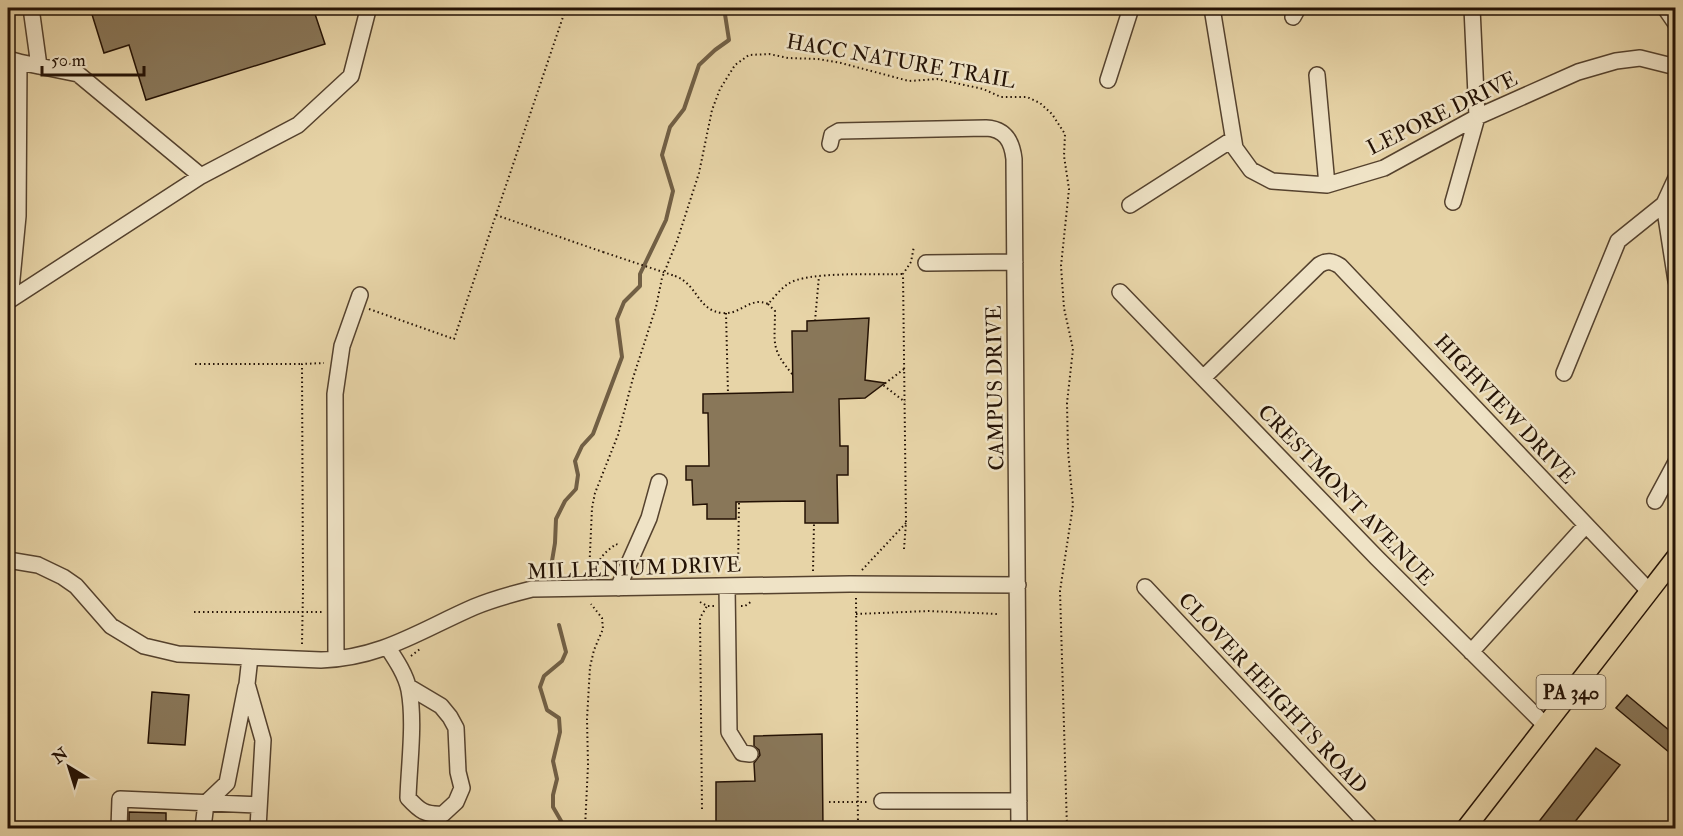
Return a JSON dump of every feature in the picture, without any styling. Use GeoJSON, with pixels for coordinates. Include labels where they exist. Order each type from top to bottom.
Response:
{"type":"FeatureCollection","features":[{"type":"Feature","properties":{"kind":"main road","name":"PA 340"},"geometry":{"type":"LineString","coordinates":[[1471,827],[1545,726],[1676,556]]}},
{"type":"Feature","properties":{"kind":"street"},"geometry":{"type":"LineString","coordinates":[[31,8],[39,66]]}},
{"type":"Feature","properties":{"kind":"street"},"geometry":{"type":"LineString","coordinates":[[9,300],[201,176],[298,124],[351,76],[368,10],[366,8]]}},
{"type":"Feature","properties":{"kind":"street"},"geometry":{"type":"LineString","coordinates":[[1108,80],[1131,8]]}},
{"type":"Feature","properties":{"kind":"street","name":"LEPORE DRIVE"},"geometry":{"type":"LineString","coordinates":[[1212,8],[1235,148],[1251,170],[1272,182],[1327,185],[1384,168],[1477,117],[1578,72],[1616,60],[1640,58],[1676,67]]}},
{"type":"Feature","properties":{"kind":"street"},"geometry":{"type":"LineString","coordinates":[[1454,202],[1477,117],[1472,8]]}},
{"type":"Feature","properties":{"kind":"street"},"geometry":{"type":"LineString","coordinates":[[1665,8],[1676,24]]}},
{"type":"Feature","properties":{"kind":"street"},"geometry":{"type":"LineString","coordinates":[[9,300],[18,216],[13,60],[78,74],[201,176]]}},
{"type":"Feature","properties":{"kind":"street"},"geometry":{"type":"LineString","coordinates":[[1317,75],[1327,185]]}},
{"type":"Feature","properties":{"kind":"street","name":"CAMPUS DRIVE"},"geometry":{"type":"LineString","coordinates":[[830,144],[832,135],[839,131],[986,128],[995,129],[1006,135],[1012,146],[1014,159],[1019,828]]}},
{"type":"Feature","properties":{"kind":"street"},"geometry":{"type":"LineString","coordinates":[[1130,205],[1233,140]]}},
{"type":"Feature","properties":{"kind":"street"},"geometry":{"type":"LineString","coordinates":[[1564,373],[1618,241],[1664,204],[1676,178]]}},
{"type":"Feature","properties":{"kind":"street"},"geometry":{"type":"LineString","coordinates":[[1664,204],[1676,281]]}},
{"type":"Feature","properties":{"kind":"street","name":"HIGHVIEW DRIVE"},"geometry":{"type":"LineString","coordinates":[[1203,378],[1319,265],[1328,261],[1340,266],[1648,590]]}},
{"type":"Feature","properties":{"kind":"street"},"geometry":{"type":"LineString","coordinates":[[926,263],[1015,262]]}},
{"type":"Feature","properties":{"kind":"street","name":"CRESTMONT AVENUE"},"geometry":{"type":"LineString","coordinates":[[1120,292],[1545,726]]}},
{"type":"Feature","properties":{"kind":"street"},"geometry":{"type":"LineString","coordinates":[[336,659],[335,394],[342,346],[360,295]]}},
{"type":"Feature","properties":{"kind":"street"},"geometry":{"type":"LineString","coordinates":[[1655,501],[1676,462]]}},
{"type":"Feature","properties":{"kind":"street"},"geometry":{"type":"LineString","coordinates":[[618,588],[649,518],[659,482]]}},
{"type":"Feature","properties":{"kind":"street"},"geometry":{"type":"LineString","coordinates":[[1472,652],[1586,525]]}},
{"type":"Feature","properties":{"kind":"street","name":"MILLENIUM DRIVE"},"geometry":{"type":"LineString","coordinates":[[8,560],[38,565],[63,577],[76,586],[111,626],[144,646],[178,654],[249,657],[336,659],[388,648],[500,597],[532,590],[856,584],[1018,585]]}},
{"type":"Feature","properties":{"kind":"street"},"geometry":{"type":"LineString","coordinates":[[727,586],[729,732],[742,753],[750,754]]}},
{"type":"Feature","properties":{"kind":"street","name":"CLOVER HEIGHTS ROAD"},"geometry":{"type":"LineString","coordinates":[[1145,587],[1371,828]]}},
{"type":"Feature","properties":{"kind":"street"},"geometry":{"type":"LineString","coordinates":[[388,648],[409,687],[411,708],[408,798],[429,814],[443,814],[456,802],[462,788],[458,772],[456,728],[441,706],[409,687]]}},
{"type":"Feature","properties":{"kind":"street"},"geometry":{"type":"LineString","coordinates":[[203,828],[206,802],[227,783],[247,684],[249,657]]}},
{"type":"Feature","properties":{"kind":"street"},"geometry":{"type":"LineString","coordinates":[[247,684],[263,740],[258,828]]}},
{"type":"Feature","properties":{"kind":"street"},"geometry":{"type":"LineString","coordinates":[[119,828],[120,799],[259,805]]}},
{"type":"Feature","properties":{"kind":"street"},"geometry":{"type":"LineString","coordinates":[[882,801],[1019,801]]}},
{"type":"Feature","properties":{"kind":"path","name":"HACC NATURE TRAIL"},"geometry":{"type":"LineString","coordinates":[[589,575],[592,507],[595,493],[618,435],[633,378],[656,307],[662,278],[677,241],[699,173],[710,119],[720,88],[729,73],[741,60],[748,55],[769,54],[788,58],[818,59],[909,81],[937,79],[983,89],[1001,97],[1027,97],[1040,103],[1052,114],[1065,134],[1064,156],[1069,189],[1061,266],[1064,308],[1073,349],[1067,403],[1068,451],[1073,505],[1060,591],[1067,828]]}},
{"type":"Feature","properties":{"kind":"path"},"geometry":{"type":"LineString","coordinates":[[496,215],[684,279],[706,306],[726,313],[733,313],[752,302],[761,301],[768,304],[775,311],[773,329],[776,350],[793,375]]}},
{"type":"Feature","properties":{"kind":"path"},"geometry":{"type":"LineString","coordinates":[[904,549],[906,523],[903,274],[911,262],[914,246]]}},
{"type":"Feature","properties":{"kind":"path"},"geometry":{"type":"LineString","coordinates":[[768,304],[787,285],[796,280],[819,276],[903,274]]}},
{"type":"Feature","properties":{"kind":"path"},"geometry":{"type":"LineString","coordinates":[[815,321],[819,276]]}},
{"type":"Feature","properties":{"kind":"path"},"geometry":{"type":"LineString","coordinates":[[726,313],[728,394]]}},
{"type":"Feature","properties":{"kind":"path"},"geometry":{"type":"LineString","coordinates":[[195,364],[302,364]]}},
{"type":"Feature","properties":{"kind":"path"},"geometry":{"type":"LineString","coordinates":[[904,369],[884,385],[905,402]]}},
{"type":"Feature","properties":{"kind":"path"},"geometry":{"type":"LineString","coordinates":[[738,575],[739,502]]}},
{"type":"Feature","properties":{"kind":"path"},"geometry":{"type":"LineString","coordinates":[[813,574],[814,523]]}},
{"type":"Feature","properties":{"kind":"path"},"geometry":{"type":"LineString","coordinates":[[856,584],[858,828]]}},
{"type":"Feature","properties":{"kind":"path"},"geometry":{"type":"LineString","coordinates":[[690,599],[707,606],[746,606],[757,597]]}},
{"type":"Feature","properties":{"kind":"path"},"geometry":{"type":"LineString","coordinates":[[585,828],[590,667],[603,629],[602,618],[588,600]]}},
{"type":"Feature","properties":{"kind":"path"},"geometry":{"type":"LineString","coordinates":[[702,809],[700,618],[707,606]]}},
{"type":"Feature","properties":{"kind":"path"},"geometry":{"type":"LineString","coordinates":[[856,614],[928,610],[998,614]]}},
{"type":"Feature","properties":{"kind":"path"},"geometry":{"type":"LineString","coordinates":[[397,661],[414,655],[424,646]]}},
{"type":"Feature","properties":{"kind":"path"},"geometry":{"type":"LineString","coordinates":[[829,802],[858,802]]}},
{"type":"Feature","properties":{"kind":"building"},"geometry":{"type":"Polygon","coordinates":[[[90,8],[313,8],[325,44],[146,100],[129,45],[104,53],[90,8]]]}},
{"type":"Feature","properties":{"kind":"building"},"geometry":{"type":"Polygon","coordinates":[[[869,318],[865,380],[885,383],[865,398],[839,399],[840,446],[848,446],[848,475],[837,475],[838,523],[805,523],[805,501],[736,502],[736,519],[707,519],[707,504],[693,505],[692,480],[686,480],[686,466],[709,466],[708,413],[703,413],[703,394],[793,392],[792,331],[807,331],[807,321],[869,318]]]}},
{"type":"Feature","properties":{"kind":"building"},"geometry":{"type":"Polygon","coordinates":[[[152,692],[189,695],[185,745],[148,743],[152,692]]]}},
{"type":"Feature","properties":{"kind":"building"},"geometry":{"type":"Polygon","coordinates":[[[1627,695],[1676,736],[1676,758],[1616,708],[1627,695]]]}},
{"type":"Feature","properties":{"kind":"building"},"geometry":{"type":"Polygon","coordinates":[[[822,734],[823,828],[716,828],[716,782],[755,781],[754,763],[760,755],[759,750],[754,746],[754,736],[822,734]]]}},
{"type":"Feature","properties":{"kind":"building"},"geometry":{"type":"Polygon","coordinates":[[[1596,748],[1620,765],[1570,828],[1534,828],[1596,748]]]}},
{"type":"Feature","properties":{"kind":"building"},"geometry":{"type":"Polygon","coordinates":[[[129,812],[166,813],[166,828],[129,828],[129,812]]]}},
{"type":"Feature","properties":{"kind":"waterway"},"geometry":{"type":"LineString","coordinates":[[552,561],[556,519],[565,501],[576,489],[578,475],[575,461],[582,446],[593,434],[622,357],[617,319],[624,302],[640,286],[640,274],[666,220],[673,191],[662,155],[670,127],[684,109],[699,65],[729,40],[724,8]]}},
{"type":"Feature","properties":{"kind":"waterway"},"geometry":{"type":"LineString","coordinates":[[559,625],[566,652],[562,661],[544,676],[540,687],[547,710],[559,718],[560,732],[553,761],[557,779],[553,807],[563,828]]}}]}
